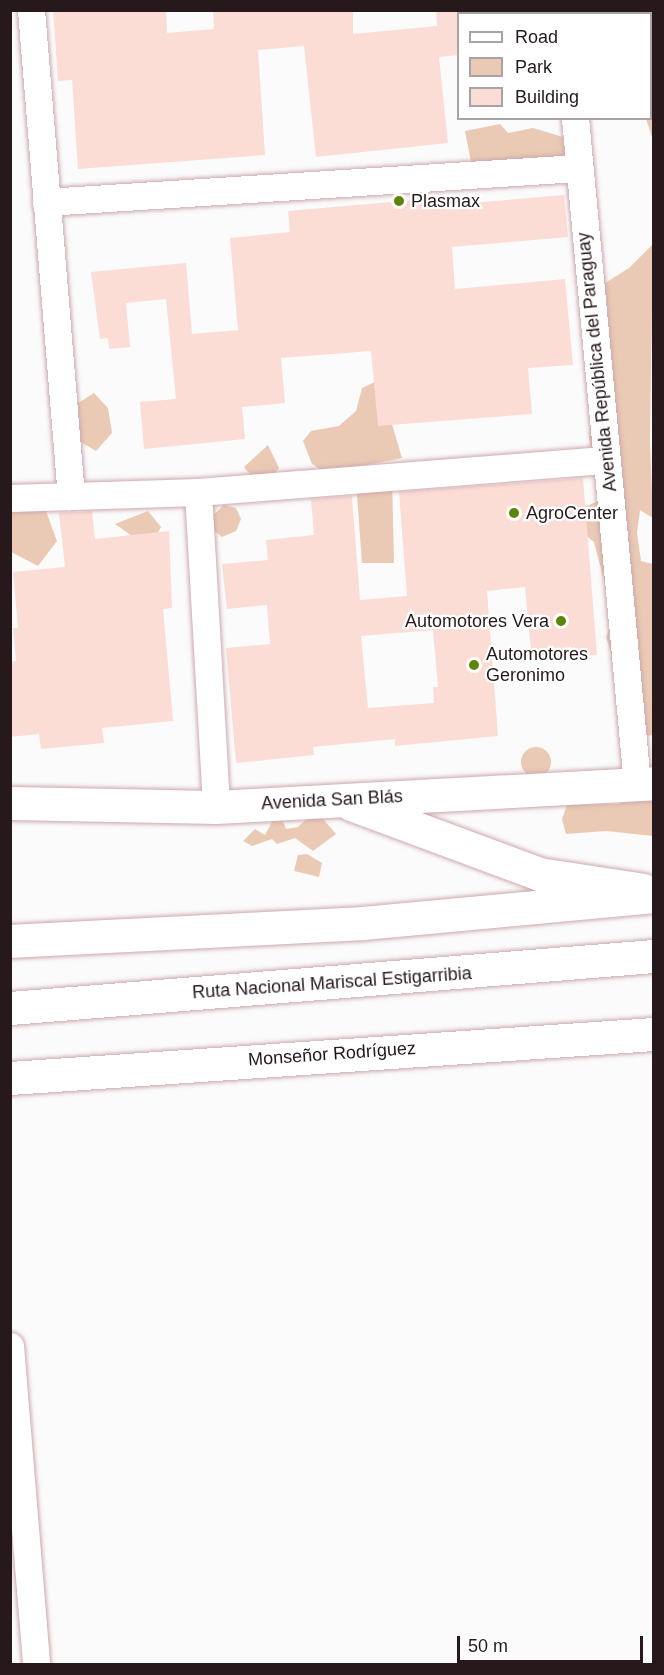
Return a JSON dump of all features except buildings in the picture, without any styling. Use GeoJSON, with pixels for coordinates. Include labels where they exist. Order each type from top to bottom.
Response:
{"type":"FeatureCollection","features":[{"type":"Feature","properties":{"kind":"main road","name":"Avenida San Blás"},"geometry":{"type":"LineString","coordinates":[[10,803],[216,807],[646,784]]}},
{"type":"Feature","properties":{"kind":"main road"},"geometry":{"type":"LineString","coordinates":[[335,799],[539,874],[654,894]]}},
{"type":"Feature","properties":{"kind":"main road"},"geometry":{"type":"LineString","coordinates":[[10,941],[363,923],[654,894]]}},
{"type":"Feature","properties":{"kind":"main road","name":"Ruta Nacional Mariscal Estigarribia"},"geometry":{"type":"LineString","coordinates":[[10,1008],[654,956]]}},
{"type":"Feature","properties":{"kind":"main road","name":"Monseñor Rodríguez"},"geometry":{"type":"LineString","coordinates":[[10,1078],[654,1034]]}},
{"type":"Feature","properties":{"kind":"street"},"geometry":{"type":"LineString","coordinates":[[31,10],[71,496]]}},
{"type":"Feature","properties":{"kind":"street","name":"Avenida República del Paraguay"},"geometry":{"type":"LineString","coordinates":[[575,120],[607,460],[646,784]]}},
{"type":"Feature","properties":{"kind":"street"},"geometry":{"type":"LineString","coordinates":[[46,202],[578,168]]}},
{"type":"Feature","properties":{"kind":"street"},"geometry":{"type":"LineString","coordinates":[[10,498],[198,492],[607,460]]}},
{"type":"Feature","properties":{"kind":"street"},"geometry":{"type":"LineString","coordinates":[[198,492],[216,807]]}},
{"type":"Feature","properties":{"kind":"street"},"geometry":{"type":"LineString","coordinates":[[10,1346],[36,1665]]}},
{"type":"Feature","properties":{"kind":"green space"},"geometry":{"type":"Polygon","coordinates":[[[606,11],[653,11],[653,140],[646,120],[652,120],[652,12],[606,11]]]}},
{"type":"Feature","properties":{"kind":"green space"},"geometry":{"type":"Polygon","coordinates":[[[500,124],[508,133],[533,128],[563,137],[566,159],[556,164],[527,157],[514,166],[472,167],[465,131],[500,124]]]}},
{"type":"Feature","properties":{"kind":"green space"},"geometry":{"type":"Polygon","coordinates":[[[653,244],[650,442],[653,518],[640,510],[637,533],[641,561],[653,564],[653,735],[626,739],[620,680],[606,637],[614,617],[594,542],[580,531],[580,509],[598,501],[603,487],[589,439],[602,285],[629,268],[653,244]]]}},
{"type":"Feature","properties":{"kind":"green space"},"geometry":{"type":"Polygon","coordinates":[[[379,380],[402,458],[326,473],[312,464],[303,441],[311,431],[339,426],[356,411],[362,388],[379,380]]]}},
{"type":"Feature","properties":{"kind":"green space"},"geometry":{"type":"Polygon","coordinates":[[[94,393],[108,408],[112,433],[96,451],[65,433],[75,405],[94,393]]]}},
{"type":"Feature","properties":{"kind":"green space"},"geometry":{"type":"Polygon","coordinates":[[[268,445],[279,468],[271,477],[253,478],[244,467],[268,445]]]}},
{"type":"Feature","properties":{"kind":"green space"},"geometry":{"type":"Polygon","coordinates":[[[392,478],[394,563],[362,563],[356,482],[392,478]]]}},
{"type":"Feature","properties":{"kind":"green space"},"geometry":{"type":"Polygon","coordinates":[[[43,503],[57,541],[38,566],[11,552],[11,511],[43,503]]]}},
{"type":"Feature","properties":{"kind":"green space"},"geometry":{"type":"Polygon","coordinates":[[[224,505],[236,508],[241,519],[236,531],[222,537],[211,528],[211,517],[224,505]]]}},
{"type":"Feature","properties":{"kind":"green space"},"geometry":{"type":"Polygon","coordinates":[[[148,511],[161,527],[154,540],[132,536],[115,524],[148,511]]]}},
{"type":"Feature","properties":{"kind":"green space"},"geometry":{"type":"Polygon","coordinates":[[[536,747],[547,751],[551,762],[547,773],[536,777],[525,773],[521,762],[525,751],[536,747]]]}},
{"type":"Feature","properties":{"kind":"green space"},"geometry":{"type":"Polygon","coordinates":[[[633,799],[653,799],[653,836],[606,831],[566,834],[562,819],[567,805],[618,804],[633,799]]]}},
{"type":"Feature","properties":{"kind":"green space"},"geometry":{"type":"Polygon","coordinates":[[[310,816],[323,819],[336,834],[313,851],[295,838],[277,844],[272,839],[252,846],[243,841],[255,829],[265,835],[273,820],[282,819],[286,829],[298,827],[310,816]]]}},
{"type":"Feature","properties":{"kind":"green space"},"geometry":{"type":"Polygon","coordinates":[[[307,854],[322,863],[319,877],[294,871],[298,855],[307,854]]]}},
{"type":"Feature","properties":{"kind":"place","name":"Plasmax"},"geometry":{"type":"Point","coordinates":[399,201]}},
{"type":"Feature","properties":{"kind":"place","name":"AgroCenter"},"geometry":{"type":"Point","coordinates":[514,513]}},
{"type":"Feature","properties":{"kind":"place","name":"Automotores Vera"},"geometry":{"type":"Point","coordinates":[561,621]}},
{"type":"Feature","properties":{"kind":"place","name":"Automotores Geronimo"},"geometry":{"type":"Point","coordinates":[474,665]}}]}
